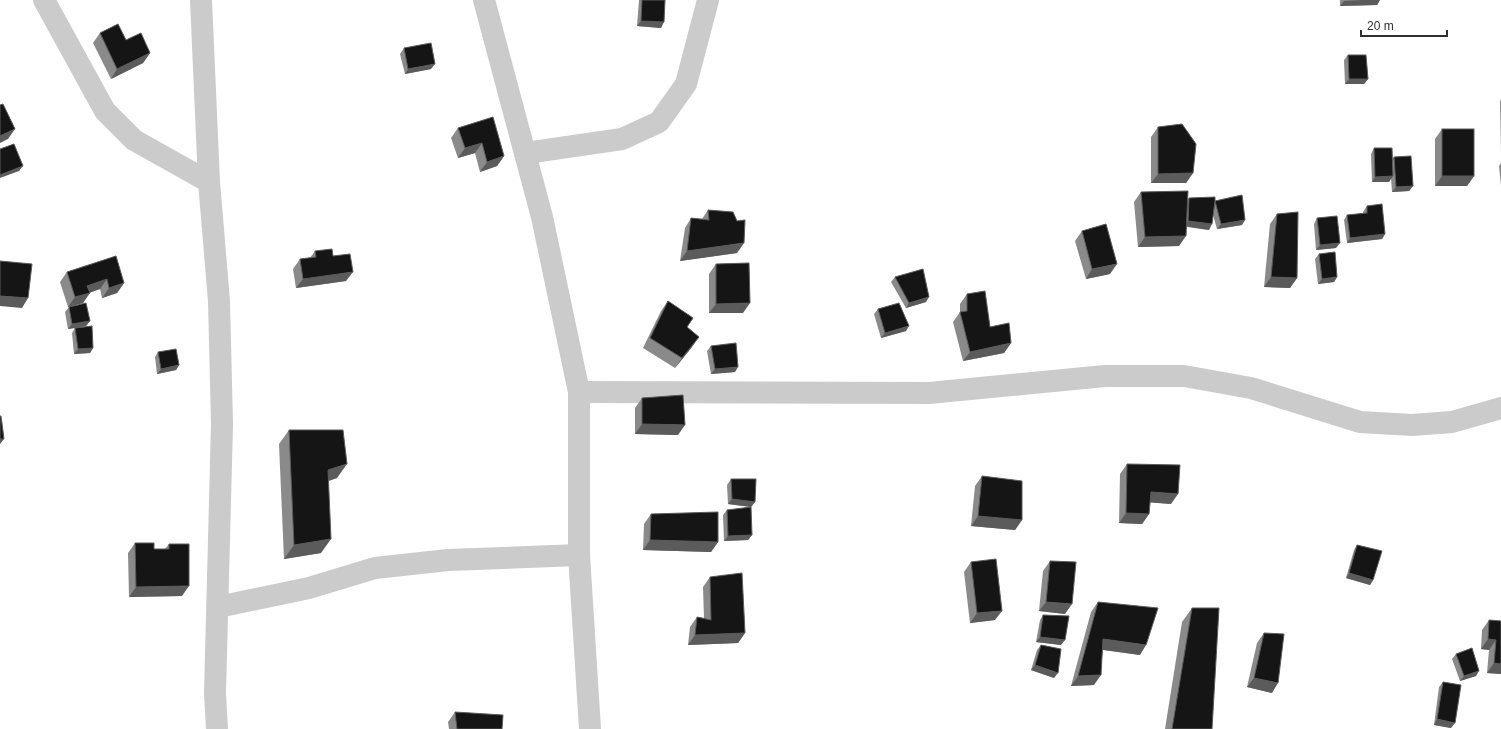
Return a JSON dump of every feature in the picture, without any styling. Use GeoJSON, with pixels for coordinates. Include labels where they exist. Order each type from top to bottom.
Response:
{"type":"FeatureCollection","features":[{"type":"Feature","properties":{"kind":"street"},"geometry":{"type":"LineString","coordinates":[[44,0],[105,111],[134,140],[209,182]]}},
{"type":"Feature","properties":{"kind":"street"},"geometry":{"type":"LineString","coordinates":[[202,0],[209,182],[219,302],[222,424],[216,693],[217,729]]}},
{"type":"Feature","properties":{"kind":"street"},"geometry":{"type":"LineString","coordinates":[[484,0],[542,217],[579,392],[579,555],[590,729]]}},
{"type":"Feature","properties":{"kind":"street"},"geometry":{"type":"LineString","coordinates":[[526,154],[622,139],[659,122],[686,84],[708,0]]}},
{"type":"Feature","properties":{"kind":"street"},"geometry":{"type":"LineString","coordinates":[[579,392],[929,393],[1105,376],[1184,376],[1251,388],[1360,422],[1412,425],[1452,422],[1501,408]]}},
{"type":"Feature","properties":{"kind":"street"},"geometry":{"type":"LineString","coordinates":[[218,607],[309,588],[375,568],[448,560],[579,555]]}},
{"type":"Feature","properties":{"kind":"building"},"geometry":{"type":"Polygon","coordinates":[[[642,0],[665,0],[664,22],[641,21],[642,0]]]}},
{"type":"Feature","properties":{"kind":"building"},"geometry":{"type":"Polygon","coordinates":[[[118,24],[126,40],[141,33],[150,53],[117,69],[100,33],[118,24]]]}},
{"type":"Feature","properties":{"kind":"building"},"geometry":{"type":"Polygon","coordinates":[[[431,43],[435,64],[408,69],[404,48],[431,43]]]}},
{"type":"Feature","properties":{"kind":"building"},"geometry":{"type":"Polygon","coordinates":[[[1348,55],[1366,55],[1368,79],[1349,79],[1348,55]]]}},
{"type":"Feature","properties":{"kind":"building"},"geometry":{"type":"Polygon","coordinates":[[[3,104],[15,129],[0,136],[0,105],[3,104]]]}},
{"type":"Feature","properties":{"kind":"building"},"geometry":{"type":"Polygon","coordinates":[[[493,117],[504,156],[487,162],[482,143],[465,148],[458,128],[493,117]]]}},
{"type":"Feature","properties":{"kind":"building"},"geometry":{"type":"Polygon","coordinates":[[[1182,124],[1196,144],[1193,173],[1158,174],[1158,127],[1182,124]]]}},
{"type":"Feature","properties":{"kind":"building"},"geometry":{"type":"Polygon","coordinates":[[[1442,129],[1474,129],[1474,176],[1442,176],[1442,129]]]}},
{"type":"Feature","properties":{"kind":"building"},"geometry":{"type":"Polygon","coordinates":[[[14,144],[23,166],[0,175],[0,149],[14,144]]]}},
{"type":"Feature","properties":{"kind":"building"},"geometry":{"type":"Polygon","coordinates":[[[1374,148],[1392,148],[1393,176],[1375,177],[1374,148]]]}},
{"type":"Feature","properties":{"kind":"building"},"geometry":{"type":"Polygon","coordinates":[[[1411,156],[1413,186],[1396,187],[1394,157],[1411,156]]]}},
{"type":"Feature","properties":{"kind":"building"},"geometry":{"type":"Polygon","coordinates":[[[1188,191],[1186,236],[1145,237],[1141,192],[1188,191]]]}},
{"type":"Feature","properties":{"kind":"building"},"geometry":{"type":"Polygon","coordinates":[[[1242,195],[1245,220],[1221,224],[1215,201],[1242,195]]]}},
{"type":"Feature","properties":{"kind":"building"},"geometry":{"type":"Polygon","coordinates":[[[1215,197],[1212,224],[1188,221],[1189,198],[1215,197]]]}},
{"type":"Feature","properties":{"kind":"building"},"geometry":{"type":"Polygon","coordinates":[[[1382,204],[1385,234],[1350,238],[1347,215],[1367,213],[1367,206],[1382,204]]]}},
{"type":"Feature","properties":{"kind":"building"},"geometry":{"type":"Polygon","coordinates":[[[708,210],[733,212],[737,221],[745,220],[744,243],[687,251],[691,218],[709,220],[708,210]]]}},
{"type":"Feature","properties":{"kind":"building"},"geometry":{"type":"Polygon","coordinates":[[[1298,212],[1297,278],[1271,277],[1277,214],[1298,212]]]}},
{"type":"Feature","properties":{"kind":"building"},"geometry":{"type":"Polygon","coordinates":[[[1337,216],[1340,243],[1320,245],[1317,218],[1337,216]]]}},
{"type":"Feature","properties":{"kind":"building"},"geometry":{"type":"Polygon","coordinates":[[[1106,224],[1117,264],[1092,269],[1082,231],[1106,224]]]}},
{"type":"Feature","properties":{"kind":"building"},"geometry":{"type":"Polygon","coordinates":[[[332,249],[333,256],[350,254],[353,272],[303,279],[300,259],[316,257],[315,251],[332,249]]]}},
{"type":"Feature","properties":{"kind":"building"},"geometry":{"type":"Polygon","coordinates":[[[1335,252],[1337,277],[1322,279],[1319,254],[1335,252]]]}},
{"type":"Feature","properties":{"kind":"building"},"geometry":{"type":"Polygon","coordinates":[[[116,256],[124,283],[109,288],[107,279],[87,286],[90,293],[75,297],[67,272],[116,256]]]}},
{"type":"Feature","properties":{"kind":"building"},"geometry":{"type":"Polygon","coordinates":[[[0,261],[32,264],[28,298],[0,296],[0,261]]]}},
{"type":"Feature","properties":{"kind":"building"},"geometry":{"type":"Polygon","coordinates":[[[749,263],[750,303],[716,304],[716,264],[749,263]]]}},
{"type":"Feature","properties":{"kind":"building"},"geometry":{"type":"Polygon","coordinates":[[[923,269],[929,297],[909,303],[895,277],[923,269]]]}},
{"type":"Feature","properties":{"kind":"building"},"geometry":{"type":"Polygon","coordinates":[[[985,291],[990,327],[1009,323],[1011,343],[970,352],[960,312],[967,311],[967,294],[985,291]]]}},
{"type":"Feature","properties":{"kind":"building"},"geometry":{"type":"Polygon","coordinates":[[[668,301],[693,318],[687,327],[699,337],[682,358],[650,338],[668,301]]]}},
{"type":"Feature","properties":{"kind":"building"},"geometry":{"type":"Polygon","coordinates":[[[86,303],[90,321],[72,324],[69,307],[86,303]]]}},
{"type":"Feature","properties":{"kind":"building"},"geometry":{"type":"Polygon","coordinates":[[[899,303],[909,326],[885,333],[878,309],[899,303]]]}},
{"type":"Feature","properties":{"kind":"building"},"geometry":{"type":"Polygon","coordinates":[[[92,326],[93,348],[78,349],[75,328],[92,326]]]}},
{"type":"Feature","properties":{"kind":"building"},"geometry":{"type":"Polygon","coordinates":[[[736,343],[738,367],[715,369],[711,346],[736,343]]]}},
{"type":"Feature","properties":{"kind":"building"},"geometry":{"type":"Polygon","coordinates":[[[176,349],[179,365],[161,369],[158,352],[176,349]]]}},
{"type":"Feature","properties":{"kind":"building"},"geometry":{"type":"Polygon","coordinates":[[[683,395],[685,425],[642,424],[642,398],[683,395]]]}},
{"type":"Feature","properties":{"kind":"building"},"geometry":{"type":"Polygon","coordinates":[[[1,416],[4,439],[0,439],[1,416]]]}},
{"type":"Feature","properties":{"kind":"building"},"geometry":{"type":"Polygon","coordinates":[[[289,430],[343,430],[347,464],[328,470],[331,539],[294,545],[289,430]]]}},
{"type":"Feature","properties":{"kind":"building"},"geometry":{"type":"Polygon","coordinates":[[[1127,464],[1180,465],[1178,494],[1151,492],[1149,514],[1126,513],[1127,464]]]}},
{"type":"Feature","properties":{"kind":"building"},"geometry":{"type":"Polygon","coordinates":[[[982,476],[1022,481],[1022,520],[978,516],[982,476]]]}},
{"type":"Feature","properties":{"kind":"building"},"geometry":{"type":"Polygon","coordinates":[[[731,479],[756,479],[755,502],[732,499],[731,479]]]}},
{"type":"Feature","properties":{"kind":"building"},"geometry":{"type":"Polygon","coordinates":[[[751,507],[752,535],[728,536],[727,510],[751,507]]]}},
{"type":"Feature","properties":{"kind":"building"},"geometry":{"type":"Polygon","coordinates":[[[718,512],[718,542],[650,540],[651,514],[718,512]]]}},
{"type":"Feature","properties":{"kind":"building"},"geometry":{"type":"Polygon","coordinates":[[[135,543],[154,543],[154,549],[169,549],[169,544],[189,544],[189,586],[136,587],[135,543]]]}},
{"type":"Feature","properties":{"kind":"building"},"geometry":{"type":"Polygon","coordinates":[[[1357,545],[1382,551],[1373,580],[1349,573],[1357,545]]]}},
{"type":"Feature","properties":{"kind":"building"},"geometry":{"type":"Polygon","coordinates":[[[996,559],[1002,611],[977,613],[971,562],[996,559]]]}},
{"type":"Feature","properties":{"kind":"building"},"geometry":{"type":"Polygon","coordinates":[[[1050,561],[1076,562],[1072,604],[1046,602],[1050,561]]]}},
{"type":"Feature","properties":{"kind":"building"},"geometry":{"type":"Polygon","coordinates":[[[742,573],[745,633],[695,635],[697,617],[711,620],[710,577],[742,573]]]}},
{"type":"Feature","properties":{"kind":"building"},"geometry":{"type":"Polygon","coordinates":[[[1098,602],[1158,608],[1146,645],[1103,639],[1101,675],[1078,676],[1098,602]]]}},
{"type":"Feature","properties":{"kind":"building"},"geometry":{"type":"Polygon","coordinates":[[[1192,608],[1219,608],[1212,729],[1172,729],[1192,608]]]}},
{"type":"Feature","properties":{"kind":"building"},"geometry":{"type":"Polygon","coordinates":[[[1043,615],[1069,616],[1065,640],[1040,637],[1043,615]]]}},
{"type":"Feature","properties":{"kind":"building"},"geometry":{"type":"Polygon","coordinates":[[[1489,620],[1501,621],[1501,664],[1494,663],[1496,640],[1488,639],[1489,620]]]}},
{"type":"Feature","properties":{"kind":"building"},"geometry":{"type":"Polygon","coordinates":[[[1264,633],[1284,634],[1278,683],[1254,678],[1264,633]]]}},
{"type":"Feature","properties":{"kind":"building"},"geometry":{"type":"Polygon","coordinates":[[[1041,645],[1061,649],[1058,673],[1035,665],[1041,645]]]}},
{"type":"Feature","properties":{"kind":"building"},"geometry":{"type":"Polygon","coordinates":[[[1472,648],[1479,671],[1464,676],[1456,654],[1472,648]]]}},
{"type":"Feature","properties":{"kind":"building"},"geometry":{"type":"Polygon","coordinates":[[[1443,682],[1461,685],[1455,723],[1437,719],[1443,682]]]}},
{"type":"Feature","properties":{"kind":"building"},"geometry":{"type":"Polygon","coordinates":[[[455,712],[503,715],[502,729],[457,729],[455,712]]]}}]}
